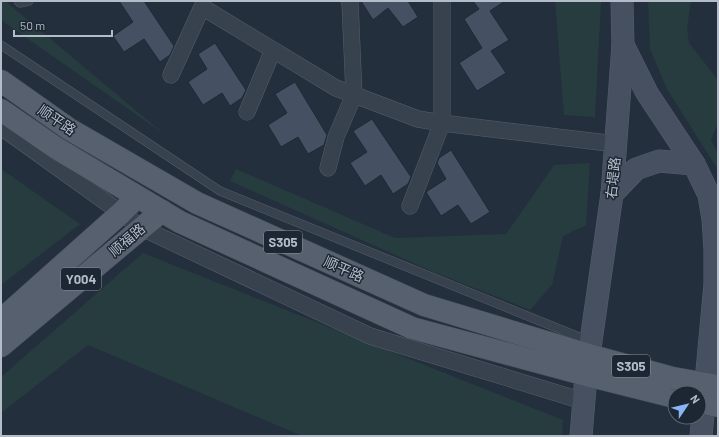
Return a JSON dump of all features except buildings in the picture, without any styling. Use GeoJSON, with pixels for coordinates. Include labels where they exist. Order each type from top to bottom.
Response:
{"type":"FeatureCollection","features":[{"type":"Feature","properties":{"kind":"main road","name":"右堤路"},"geometry":{"type":"LineString","coordinates":[[581,436],[588,357],[612,194],[623,45],[622,1]]}},
{"type":"Feature","properties":{"kind":"main road"},"geometry":{"type":"LineString","coordinates":[[623,45],[647,93],[694,164],[709,195],[713,219],[715,284],[701,436]]}},
{"type":"Feature","properties":{"kind":"main road","name":"顺平路"},"geometry":{"type":"LineString","coordinates":[[1,81],[69,129],[197,203],[424,305],[588,357],[667,388]]}},
{"type":"Feature","properties":{"kind":"main road","name":"顺平路"},"geometry":{"type":"LineString","coordinates":[[1,110],[56,148],[180,222],[412,328],[588,357]]}},
{"type":"Feature","properties":{"kind":"main road"},"geometry":{"type":"LineString","coordinates":[[612,194],[636,170],[659,161],[694,164]]}},
{"type":"Feature","properties":{"kind":"main road","name":"顺福路"},"geometry":{"type":"LineString","coordinates":[[1,320],[137,197]]}},
{"type":"Feature","properties":{"kind":"main road","name":"顺福路"},"geometry":{"type":"LineString","coordinates":[[1,346],[162,211]]}},
{"type":"Feature","properties":{"kind":"main road","name":"顺平路"},"geometry":{"type":"LineString","coordinates":[[707,387],[718,386]]}},
{"type":"Feature","properties":{"kind":"main road"},"geometry":{"type":"LineString","coordinates":[[707,404],[718,406]]}},
{"type":"Feature","properties":{"kind":"street"},"geometry":{"type":"LineString","coordinates":[[328,168],[336,137],[354,95],[349,1]]}},
{"type":"Feature","properties":{"kind":"street"},"geometry":{"type":"LineString","coordinates":[[410,206],[442,123],[442,1]]}},
{"type":"Feature","properties":{"kind":"street"},"geometry":{"type":"LineString","coordinates":[[171,75],[202,7],[336,88],[418,119],[616,144]]}},
{"type":"Feature","properties":{"kind":"street"},"geometry":{"type":"LineString","coordinates":[[247,112],[273,50]]}},
{"type":"Feature","properties":{"kind":"street"},"geometry":{"type":"LineString","coordinates":[[1,127],[142,228],[370,336],[583,401]]}},
{"type":"Feature","properties":{"kind":"lane"},"geometry":{"type":"LineString","coordinates":[[18,1],[20,3],[29,1]]}},
{"type":"Feature","properties":{"kind":"lane"},"geometry":{"type":"LineString","coordinates":[[1,45],[220,191],[588,357]]}},
{"type":"Feature","properties":{"kind":"green space"},"geometry":{"type":"Polygon","coordinates":[[[1,1],[5,1],[164,134],[1,20],[1,1]]]}},
{"type":"Feature","properties":{"kind":"green space"},"geometry":{"type":"Polygon","coordinates":[[[555,1],[601,1],[595,117],[564,115],[555,1]]]}},
{"type":"Feature","properties":{"kind":"green space"},"geometry":{"type":"Polygon","coordinates":[[[648,1],[691,1],[687,28],[689,43],[718,80],[718,123],[711,140],[718,153],[718,170],[667,89],[650,49],[648,1]]]}},
{"type":"Feature","properties":{"kind":"green space"},"geometry":{"type":"Polygon","coordinates":[[[590,163],[586,225],[563,236],[552,285],[530,310],[431,271],[230,181],[236,169],[395,238],[506,234],[554,165],[590,163]]]}},
{"type":"Feature","properties":{"kind":"green space"},"geometry":{"type":"Polygon","coordinates":[[[1,169],[80,224],[1,285],[1,169]]]}},
{"type":"Feature","properties":{"kind":"green space"},"geometry":{"type":"Polygon","coordinates":[[[143,253],[563,420],[562,436],[302,436],[88,345],[1,413],[1,377],[143,253]]]}}]}
